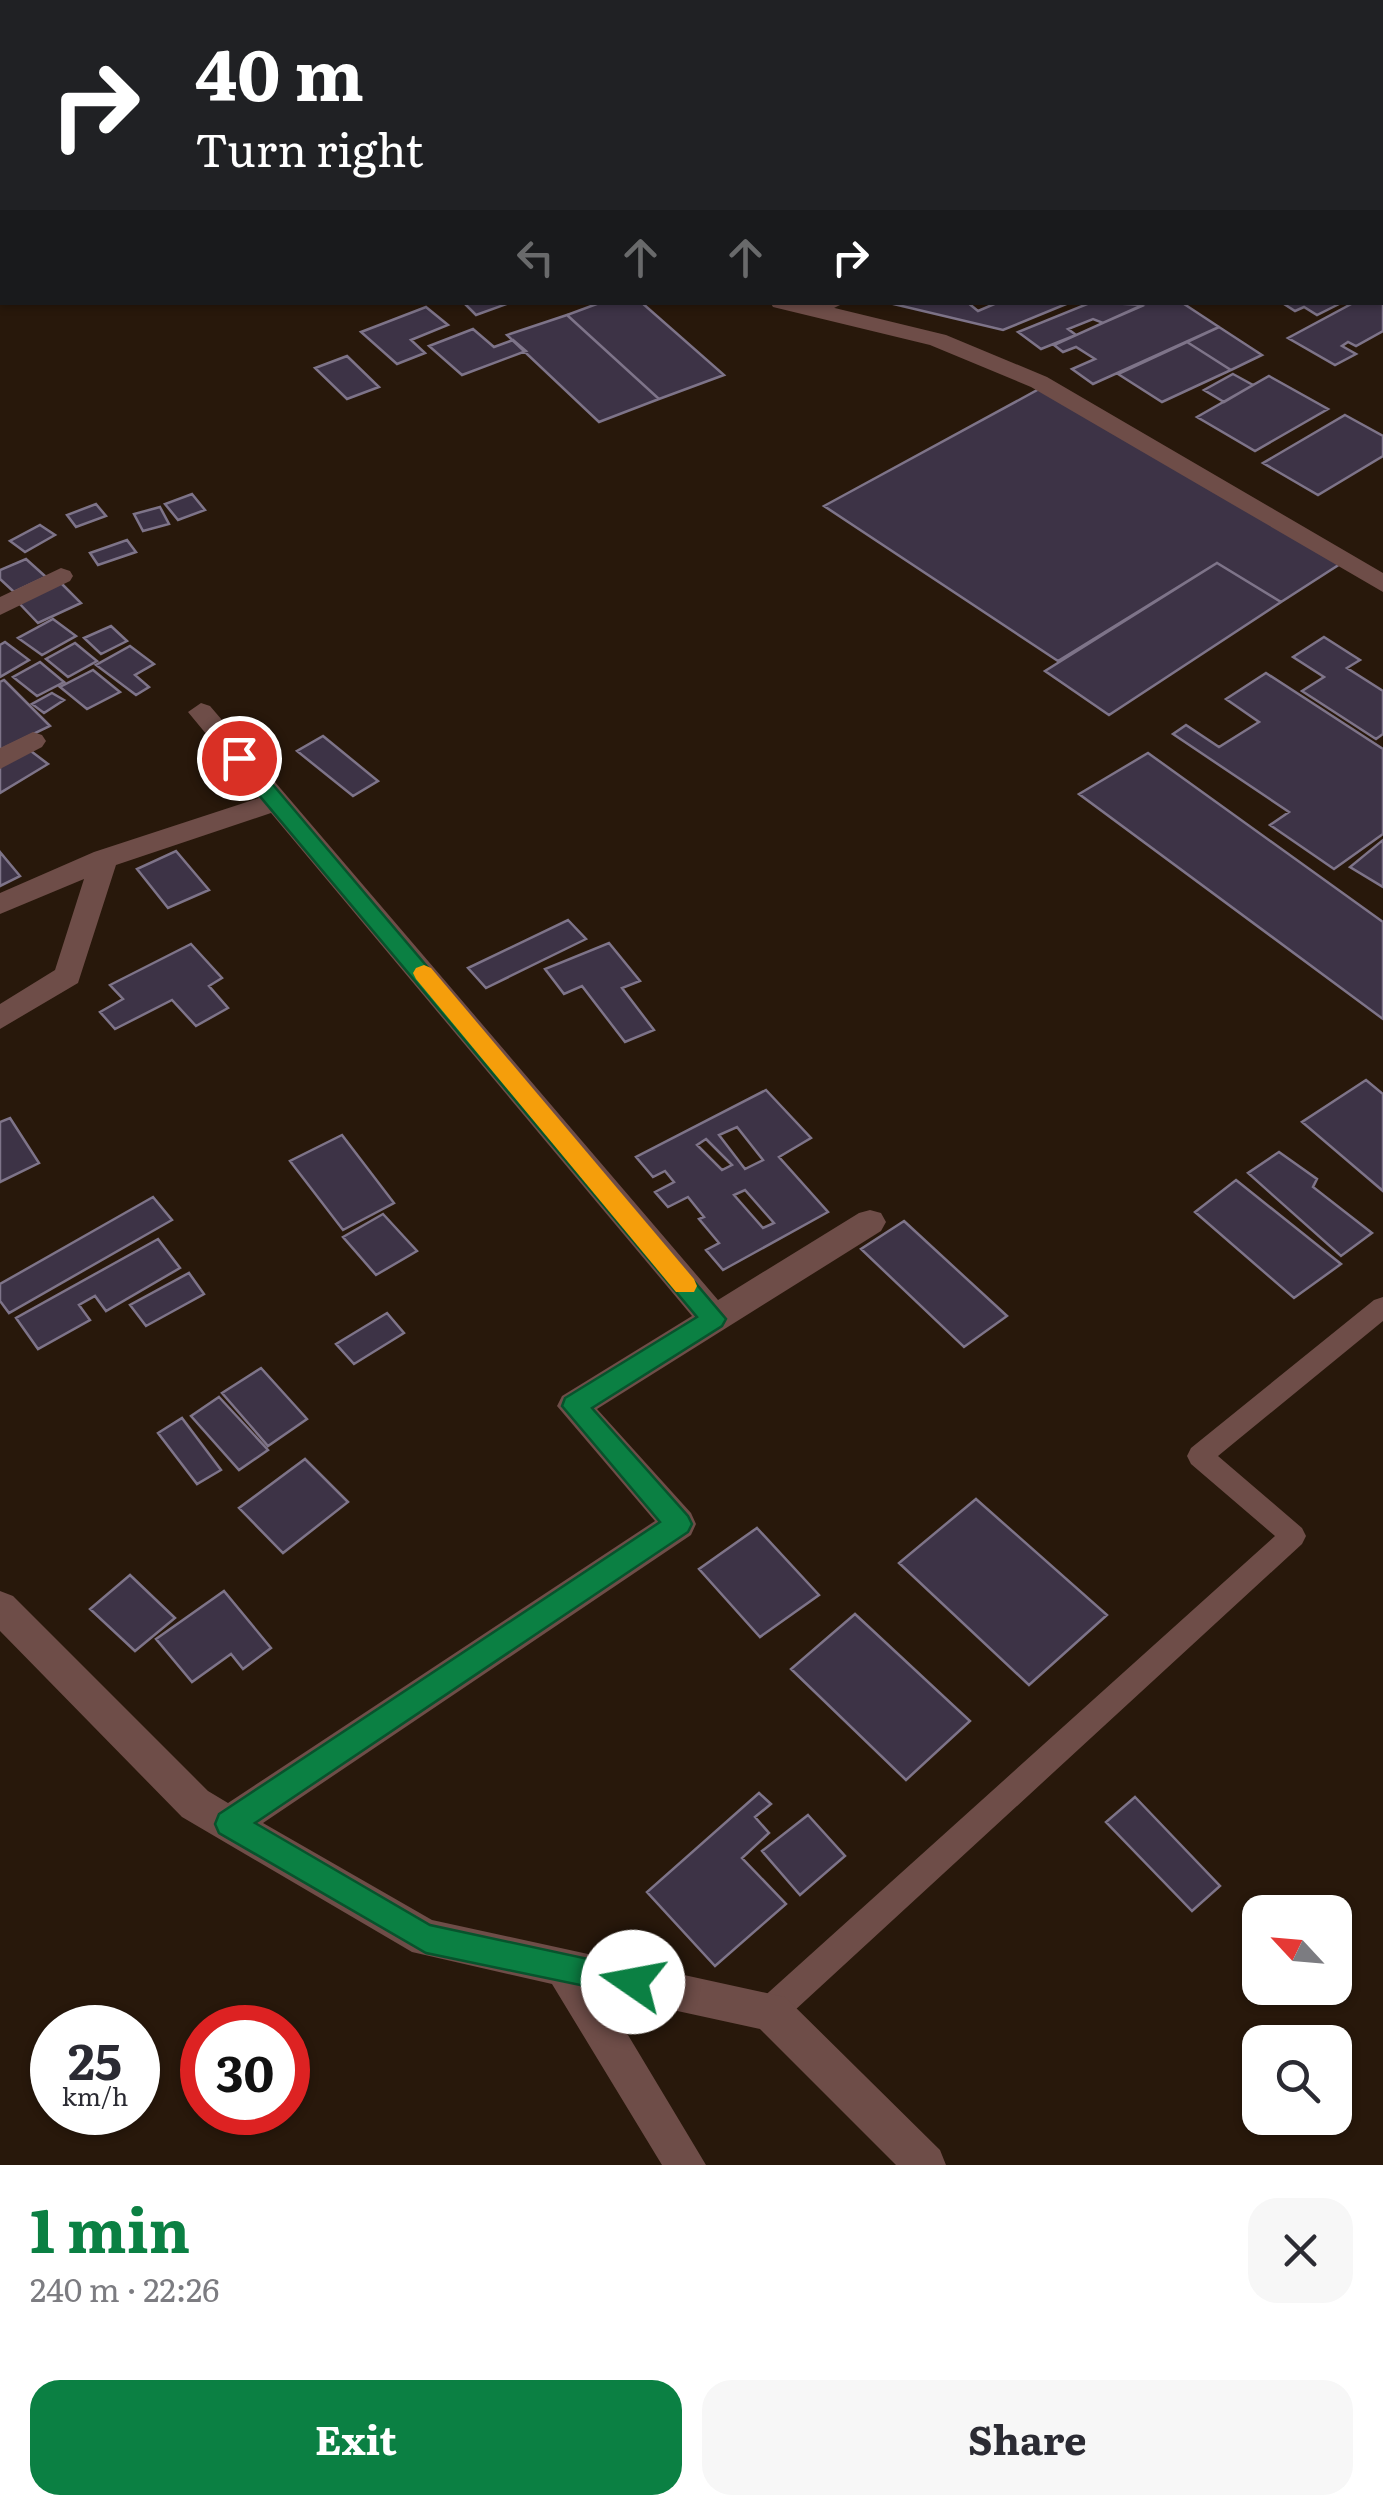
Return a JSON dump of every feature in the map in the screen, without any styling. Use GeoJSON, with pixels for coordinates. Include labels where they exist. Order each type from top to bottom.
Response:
{"type":"FeatureCollection","features":[{"type":"Feature","properties":{"kind":"street"},"geometry":{"type":"LineString","coordinates":[[827,307],[938,340],[1040,382],[1383,584]]}},
{"type":"Feature","properties":{"kind":"street"},"geometry":{"type":"LineString","coordinates":[[0,607],[61,576]]}},
{"type":"Feature","properties":{"kind":"street"},"geometry":{"type":"LineString","coordinates":[[201,712],[714,1319]]}},
{"type":"Feature","properties":{"kind":"street"},"geometry":{"type":"LineString","coordinates":[[0,760],[32,741]]}},
{"type":"Feature","properties":{"kind":"street"},"geometry":{"type":"LineString","coordinates":[[0,904],[104,858],[279,801]]}},
{"type":"Feature","properties":{"kind":"street"},"geometry":{"type":"LineString","coordinates":[[0,1018],[68,976],[104,858]]}},
{"type":"Feature","properties":{"kind":"street"},"geometry":{"type":"LineString","coordinates":[[229,1824],[678,1524],[574,1406],[870,1222]]}},
{"type":"Feature","properties":{"kind":"street"},"geometry":{"type":"LineString","coordinates":[[0,1606],[195,1804],[426,1938],[770,2011],[924,2165]]}},
{"type":"Feature","properties":{"kind":"street"},"geometry":{"type":"LineString","coordinates":[[564,1967],[685,2165]]}},
{"type":"Feature","properties":{"kind":"lane"},"geometry":{"type":"LineString","coordinates":[[770,2011],[1294,1536],[1200,1456],[1383,1307]]}},
{"type":"Feature","properties":{"kind":"building"},"geometry":{"type":"Polygon","coordinates":[[[466,305],[504,305],[476,315],[466,305]]]}},
{"type":"Feature","properties":{"kind":"building"},"geometry":{"type":"Polygon","coordinates":[[[594,305],[644,305],[724,375],[659,399],[567,315],[594,305]]]}},
{"type":"Feature","properties":{"kind":"building"},"geometry":{"type":"Polygon","coordinates":[[[898,305],[971,305],[978,311],[992,305],[1064,305],[1003,330],[898,305]]]}},
{"type":"Feature","properties":{"kind":"building"},"geometry":{"type":"Polygon","coordinates":[[[1085,305],[1144,305],[1103,323],[1093,319],[1068,329],[1076,335],[1041,349],[1018,332],[1085,305]]]}},
{"type":"Feature","properties":{"kind":"building"},"geometry":{"type":"Polygon","coordinates":[[[1142,305],[1186,305],[1219,327],[1093,384],[1072,369],[1095,359],[1076,347],[1063,352],[1054,345],[1142,305]]]}},
{"type":"Feature","properties":{"kind":"building"},"geometry":{"type":"Polygon","coordinates":[[[1286,305],[1337,305],[1317,315],[1304,307],[1295,311],[1286,305]]]}},
{"type":"Feature","properties":{"kind":"building"},"geometry":{"type":"Polygon","coordinates":[[[1349,305],[1383,305],[1383,331],[1356,346],[1348,342],[1342,346],[1356,354],[1335,365],[1288,338],[1349,305]]]}},
{"type":"Feature","properties":{"kind":"building"},"geometry":{"type":"Polygon","coordinates":[[[426,307],[448,325],[411,340],[425,353],[397,364],[361,332],[426,307]]]}},
{"type":"Feature","properties":{"kind":"building"},"geometry":{"type":"Polygon","coordinates":[[[567,315],[659,399],[599,422],[507,335],[567,315]]]}},
{"type":"Feature","properties":{"kind":"building"},"geometry":{"type":"Polygon","coordinates":[[[1219,327],[1262,355],[1231,370],[1187,342],[1219,327]]]}},
{"type":"Feature","properties":{"kind":"building"},"geometry":{"type":"Polygon","coordinates":[[[473,329],[494,347],[513,340],[526,351],[462,375],[429,346],[473,329]]]}},
{"type":"Feature","properties":{"kind":"building"},"geometry":{"type":"Polygon","coordinates":[[[1187,342],[1231,370],[1162,402],[1118,374],[1187,342]]]}},
{"type":"Feature","properties":{"kind":"building"},"geometry":{"type":"Polygon","coordinates":[[[347,356],[379,387],[347,399],[315,368],[347,356]]]}},
{"type":"Feature","properties":{"kind":"building"},"geometry":{"type":"Polygon","coordinates":[[[1233,374],[1253,385],[1224,402],[1204,390],[1233,374]]]}},
{"type":"Feature","properties":{"kind":"building"},"geometry":{"type":"Polygon","coordinates":[[[1269,376],[1328,409],[1255,451],[1197,417],[1269,376]]]}},
{"type":"Feature","properties":{"kind":"building"},"geometry":{"type":"Polygon","coordinates":[[[1041,388],[1340,564],[1281,602],[1217,563],[1058,661],[824,506],[1041,388]]]}},
{"type":"Feature","properties":{"kind":"building"},"geometry":{"type":"Polygon","coordinates":[[[1345,415],[1383,436],[1383,456],[1318,495],[1263,463],[1345,415]]]}},
{"type":"Feature","properties":{"kind":"building"},"geometry":{"type":"Polygon","coordinates":[[[192,494],[205,510],[178,520],[165,504],[192,494]]]}},
{"type":"Feature","properties":{"kind":"building"},"geometry":{"type":"Polygon","coordinates":[[[96,504],[106,516],[76,527],[67,515],[96,504]]]}},
{"type":"Feature","properties":{"kind":"building"},"geometry":{"type":"Polygon","coordinates":[[[160,507],[169,524],[143,531],[134,514],[160,507]]]}},
{"type":"Feature","properties":{"kind":"building"},"geometry":{"type":"Polygon","coordinates":[[[40,525],[55,535],[25,552],[10,541],[40,525]]]}},
{"type":"Feature","properties":{"kind":"building"},"geometry":{"type":"Polygon","coordinates":[[[127,540],[136,552],[98,565],[90,553],[127,540]]]}},
{"type":"Feature","properties":{"kind":"building"},"geometry":{"type":"Polygon","coordinates":[[[26,559],[46,577],[14,592],[0,579],[0,570],[26,559]]]}},
{"type":"Feature","properties":{"kind":"building"},"geometry":{"type":"Polygon","coordinates":[[[1217,563],[1281,602],[1109,715],[1045,671],[1217,563]]]}},
{"type":"Feature","properties":{"kind":"building"},"geometry":{"type":"Polygon","coordinates":[[[60,582],[81,603],[38,623],[17,601],[60,582]]]}},
{"type":"Feature","properties":{"kind":"building"},"geometry":{"type":"Polygon","coordinates":[[[53,619],[76,636],[42,655],[18,638],[53,619]]]}},
{"type":"Feature","properties":{"kind":"building"},"geometry":{"type":"Polygon","coordinates":[[[111,626],[127,641],[101,654],[84,638],[111,626]]]}},
{"type":"Feature","properties":{"kind":"building"},"geometry":{"type":"Polygon","coordinates":[[[1324,637],[1360,660],[1347,668],[1383,691],[1383,734],[1376,739],[1302,691],[1324,677],[1293,657],[1324,637]]]}},
{"type":"Feature","properties":{"kind":"building"},"geometry":{"type":"Polygon","coordinates":[[[5,642],[29,660],[0,677],[0,645],[5,642]]]}},
{"type":"Feature","properties":{"kind":"building"},"geometry":{"type":"Polygon","coordinates":[[[75,643],[97,661],[68,677],[46,659],[75,643]]]}},
{"type":"Feature","properties":{"kind":"building"},"geometry":{"type":"Polygon","coordinates":[[[130,646],[154,664],[135,675],[149,687],[136,695],[96,665],[130,646]]]}},
{"type":"Feature","properties":{"kind":"building"},"geometry":{"type":"Polygon","coordinates":[[[40,662],[64,682],[37,696],[13,677],[40,662]]]}},
{"type":"Feature","properties":{"kind":"building"},"geometry":{"type":"Polygon","coordinates":[[[93,670],[120,692],[87,709],[60,687],[93,670]]]}},
{"type":"Feature","properties":{"kind":"building"},"geometry":{"type":"Polygon","coordinates":[[[1266,673],[1383,749],[1383,834],[1334,869],[1270,825],[1289,812],[1173,734],[1186,725],[1219,747],[1259,722],[1226,699],[1266,673]]]}},
{"type":"Feature","properties":{"kind":"building"},"geometry":{"type":"Polygon","coordinates":[[[4,680],[50,726],[0,750],[0,682],[4,680]]]}},
{"type":"Feature","properties":{"kind":"building"},"geometry":{"type":"Polygon","coordinates":[[[52,693],[64,700],[44,713],[32,704],[52,693]]]}},
{"type":"Feature","properties":{"kind":"building"},"geometry":{"type":"Polygon","coordinates":[[[323,736],[378,781],[353,796],[297,751],[323,736]]]}},
{"type":"Feature","properties":{"kind":"building"},"geometry":{"type":"Polygon","coordinates":[[[19,742],[48,764],[0,793],[0,753],[19,742]]]}},
{"type":"Feature","properties":{"kind":"building"},"geometry":{"type":"Polygon","coordinates":[[[1148,753],[1383,922],[1383,1019],[1079,794],[1148,753]]]}},
{"type":"Feature","properties":{"kind":"building"},"geometry":{"type":"Polygon","coordinates":[[[1383,840],[1383,887],[1350,867],[1383,840]]]}},
{"type":"Feature","properties":{"kind":"building"},"geometry":{"type":"Polygon","coordinates":[[[176,851],[209,890],[168,908],[137,869],[176,851]]]}},
{"type":"Feature","properties":{"kind":"building"},"geometry":{"type":"Polygon","coordinates":[[[0,852],[20,876],[0,886],[0,852]]]}},
{"type":"Feature","properties":{"kind":"building"},"geometry":{"type":"Polygon","coordinates":[[[568,920],[586,939],[486,988],[468,968],[568,920]]]}},
{"type":"Feature","properties":{"kind":"building"},"geometry":{"type":"Polygon","coordinates":[[[609,943],[640,981],[622,988],[654,1030],[625,1042],[582,986],[564,994],[545,969],[609,943]]]}},
{"type":"Feature","properties":{"kind":"building"},"geometry":{"type":"Polygon","coordinates":[[[191,944],[222,978],[209,986],[228,1008],[196,1026],[172,1000],[115,1029],[100,1012],[123,999],[110,985],[191,944]]]}},
{"type":"Feature","properties":{"kind":"building"},"geometry":{"type":"Polygon","coordinates":[[[1366,1080],[1383,1094],[1383,1191],[1302,1122],[1366,1080]]]}},
{"type":"Feature","properties":{"kind":"building"},"geometry":{"type":"Polygon","coordinates":[[[766,1090],[811,1138],[779,1157],[828,1212],[723,1270],[706,1250],[719,1243],[699,1219],[704,1217],[688,1197],[668,1207],[655,1192],[674,1182],[665,1171],[653,1177],[636,1157],[766,1090]],[[737,1127],[719,1135],[745,1169],[763,1160],[737,1127]],[[706,1139],[697,1145],[722,1170],[732,1165],[706,1139]],[[745,1190],[734,1195],[763,1228],[774,1223],[745,1190]]]}},
{"type":"Feature","properties":{"kind":"building"},"geometry":{"type":"Polygon","coordinates":[[[10,1118],[39,1163],[0,1182],[0,1122],[10,1118]]]}},
{"type":"Feature","properties":{"kind":"building"},"geometry":{"type":"Polygon","coordinates":[[[342,1135],[394,1203],[343,1230],[290,1161],[342,1135]]]}},
{"type":"Feature","properties":{"kind":"building"},"geometry":{"type":"Polygon","coordinates":[[[1279,1152],[1317,1179],[1313,1187],[1372,1233],[1341,1256],[1248,1173],[1279,1152]]]}},
{"type":"Feature","properties":{"kind":"building"},"geometry":{"type":"Polygon","coordinates":[[[1236,1180],[1341,1264],[1294,1298],[1195,1212],[1236,1180]]]}},
{"type":"Feature","properties":{"kind":"building"},"geometry":{"type":"Polygon","coordinates":[[[153,1197],[172,1220],[9,1313],[0,1301],[0,1284],[153,1197]]]}},
{"type":"Feature","properties":{"kind":"building"},"geometry":{"type":"Polygon","coordinates":[[[383,1214],[417,1251],[376,1275],[343,1237],[383,1214]]]}},
{"type":"Feature","properties":{"kind":"building"},"geometry":{"type":"Polygon","coordinates":[[[904,1221],[1007,1316],[964,1347],[861,1249],[904,1221]]]}},
{"type":"Feature","properties":{"kind":"building"},"geometry":{"type":"Polygon","coordinates":[[[158,1239],[180,1268],[106,1311],[95,1296],[79,1305],[90,1320],[38,1349],[16,1318],[158,1239]]]}},
{"type":"Feature","properties":{"kind":"building"},"geometry":{"type":"Polygon","coordinates":[[[189,1273],[204,1294],[146,1326],[130,1305],[189,1273]]]}},
{"type":"Feature","properties":{"kind":"building"},"geometry":{"type":"Polygon","coordinates":[[[387,1313],[404,1333],[354,1364],[336,1344],[387,1313]]]}},
{"type":"Feature","properties":{"kind":"building"},"geometry":{"type":"Polygon","coordinates":[[[261,1368],[307,1419],[268,1446],[222,1393],[261,1368]]]}},
{"type":"Feature","properties":{"kind":"building"},"geometry":{"type":"Polygon","coordinates":[[[219,1397],[268,1450],[239,1470],[191,1416],[219,1397]]]}},
{"type":"Feature","properties":{"kind":"building"},"geometry":{"type":"Polygon","coordinates":[[[182,1418],[221,1470],[197,1484],[158,1433],[182,1418]]]}},
{"type":"Feature","properties":{"kind":"building"},"geometry":{"type":"Polygon","coordinates":[[[305,1459],[348,1502],[283,1553],[239,1508],[305,1459]]]}},
{"type":"Feature","properties":{"kind":"building"},"geometry":{"type":"Polygon","coordinates":[[[976,1499],[1107,1615],[1029,1685],[899,1563],[976,1499]]]}},
{"type":"Feature","properties":{"kind":"building"},"geometry":{"type":"Polygon","coordinates":[[[757,1528],[819,1595],[760,1637],[699,1569],[757,1528]]]}},
{"type":"Feature","properties":{"kind":"building"},"geometry":{"type":"Polygon","coordinates":[[[130,1575],[175,1618],[135,1651],[90,1609],[130,1575]]]}},
{"type":"Feature","properties":{"kind":"building"},"geometry":{"type":"Polygon","coordinates":[[[224,1591],[271,1648],[243,1669],[231,1654],[192,1682],[156,1639],[224,1591]]]}},
{"type":"Feature","properties":{"kind":"building"},"geometry":{"type":"Polygon","coordinates":[[[855,1614],[970,1721],[906,1780],[791,1669],[855,1614]]]}},
{"type":"Feature","properties":{"kind":"building"},"geometry":{"type":"Polygon","coordinates":[[[759,1793],[771,1804],[755,1817],[769,1833],[742,1858],[786,1904],[715,1966],[647,1892],[759,1793]]]}},
{"type":"Feature","properties":{"kind":"building"},"geometry":{"type":"Polygon","coordinates":[[[1135,1797],[1220,1886],[1192,1911],[1106,1822],[1135,1797]]]}},
{"type":"Feature","properties":{"kind":"building"},"geometry":{"type":"Polygon","coordinates":[[[808,1815],[845,1856],[800,1895],[762,1851],[808,1815]]]}},
{"type":"Feature","properties":{"kind":"slow traffic"},"geometry":{"type":"LineString","coordinates":[[424,973],[685,1286]]}},
{"type":"Feature","properties":{"kind":"route"},"geometry":{"type":"LineString","coordinates":[[239,758],[714,1319],[574,1406],[678,1524],[229,1824],[426,1938],[633,1982]]}}]}
